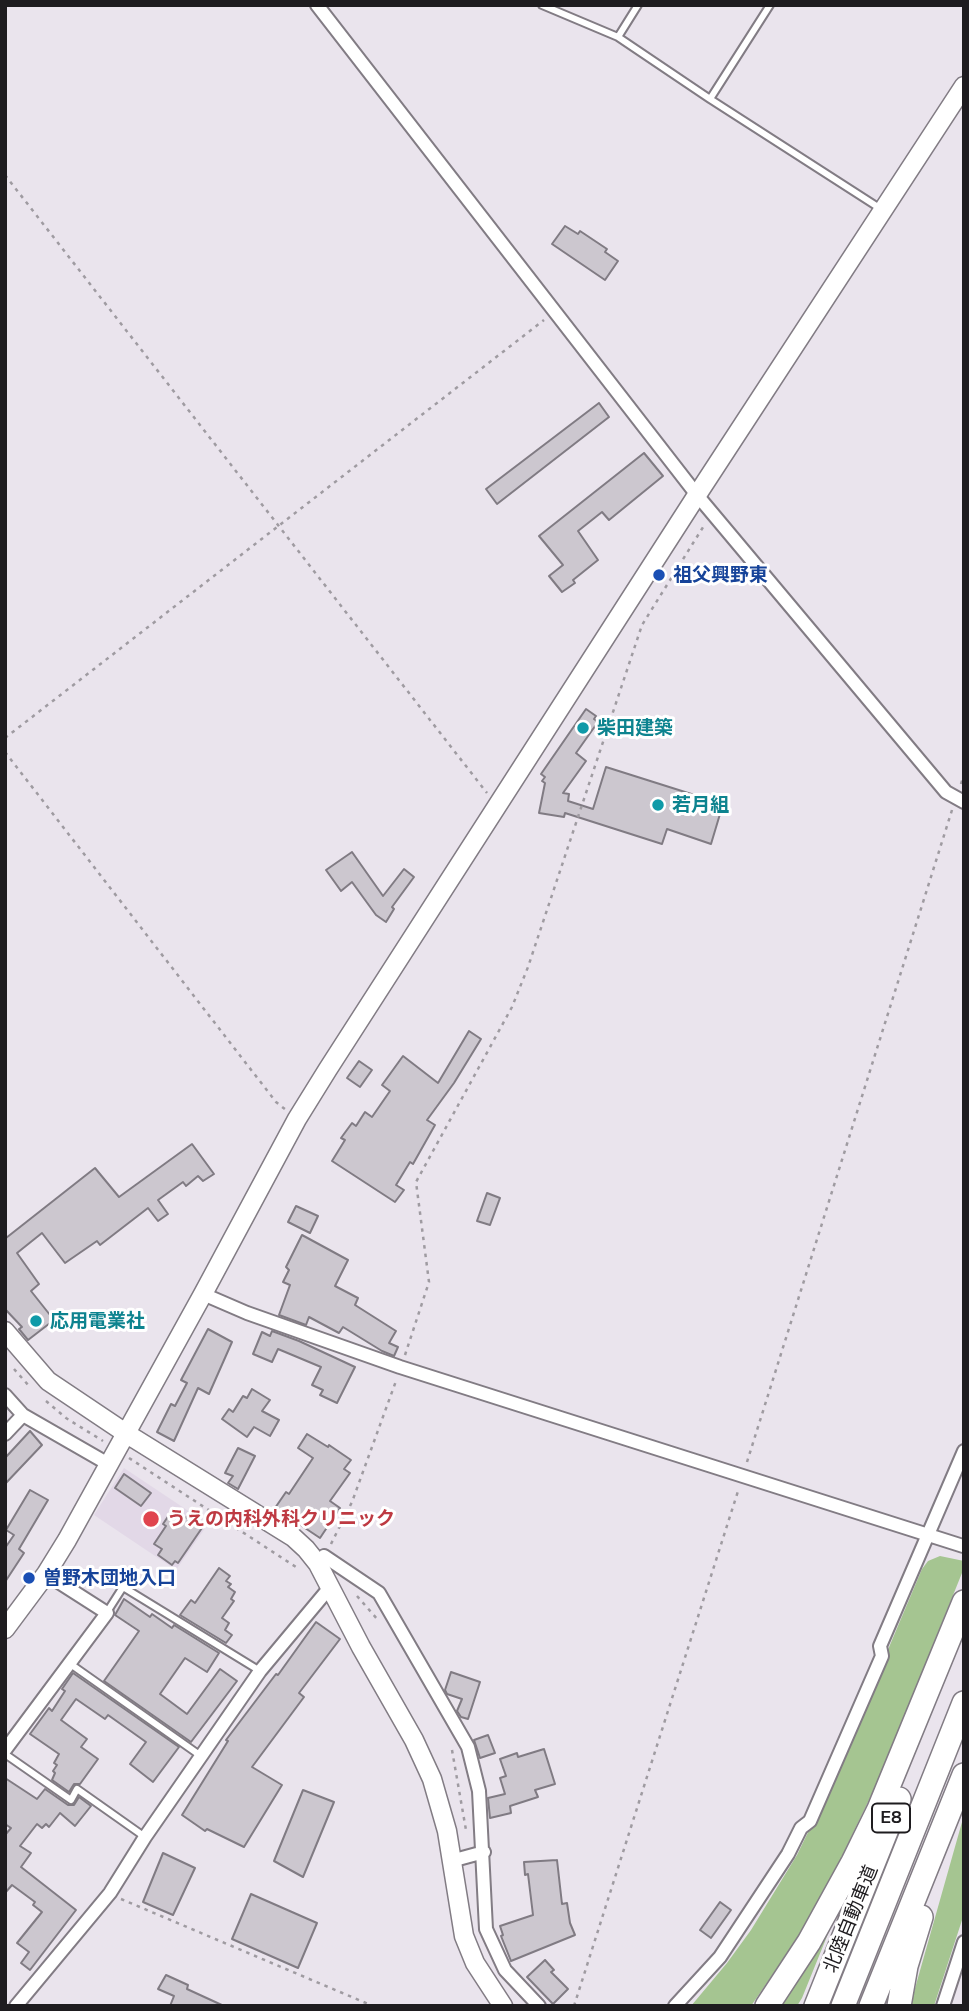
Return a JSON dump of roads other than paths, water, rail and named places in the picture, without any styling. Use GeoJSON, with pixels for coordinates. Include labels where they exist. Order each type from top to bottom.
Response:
{"type":"FeatureCollection","features":[{"type":"Feature","properties":{"kind":"highway"},"geometry":{"type":"LineString","coordinates":[[767,2006],[810,1942],[879,1809],[964,1602]]}},
{"type":"Feature","properties":{"kind":"highway","name":"北陸自動車道"},"geometry":{"type":"LineString","coordinates":[[816,2003],[964,1637]]}},
{"type":"Feature","properties":{"kind":"highway","name":"北陸自動車道"},"geometry":{"type":"LineString","coordinates":[[842,2006],[964,1703]]}},
{"type":"Feature","properties":{"kind":"highway"},"geometry":{"type":"LineString","coordinates":[[871,2006],[960,1784]]}},
{"type":"Feature","properties":{"kind":"highway"},"geometry":{"type":"LineString","coordinates":[[899,2006],[906,1966],[960,1784]]}},
{"type":"Feature","properties":{"kind":"street"},"geometry":{"type":"LineString","coordinates":[[317,5],[697,495],[946,793],[960,801]]}},
{"type":"Feature","properties":{"kind":"street"},"geometry":{"type":"LineString","coordinates":[[5,1629],[46,1574],[127,1434],[297,1119],[697,495],[964,86]]}},
{"type":"Feature","properties":{"kind":"street"},"geometry":{"type":"LineString","coordinates":[[203,1294],[247,1313],[400,1367],[963,1546]]}},
{"type":"Feature","properties":{"kind":"street"},"geometry":{"type":"LineString","coordinates":[[5,1331],[48,1381],[127,1434],[293,1537],[318,1564],[414,1740],[432,1779],[447,1831],[464,1936],[475,1963],[503,2006]]}},
{"type":"Feature","properties":{"kind":"street"},"geometry":{"type":"LineString","coordinates":[[5,1395],[23,1415],[113,1457]]}},
{"type":"Feature","properties":{"kind":"street"},"geometry":{"type":"LineString","coordinates":[[5,1434],[23,1415]]}},
{"type":"Feature","properties":{"kind":"street"},"geometry":{"type":"LineString","coordinates":[[675,2006],[720,1957],[788,1854],[801,1828],[810,1821],[882,1656],[880,1646],[964,1451]]}},
{"type":"Feature","properties":{"kind":"street"},"geometry":{"type":"LineString","coordinates":[[324,1556],[379,1593],[468,1747],[479,1791],[477,1854],[486,1929],[505,1970],[539,2006]]}},
{"type":"Feature","properties":{"kind":"street"},"geometry":{"type":"LineString","coordinates":[[5,1752],[107,1613],[46,1574]]}},
{"type":"Feature","properties":{"kind":"street"},"geometry":{"type":"LineString","coordinates":[[16,2006],[110,1893],[145,1837],[260,1671],[328,1582]]}},
{"type":"Feature","properties":{"kind":"street"},"geometry":{"type":"LineString","coordinates":[[451,1861],[477,1854]]}},
{"type":"Feature","properties":{"kind":"street"},"geometry":{"type":"LineString","coordinates":[[943,2006],[964,1942]]}},
{"type":"Feature","properties":{"kind":"lane"},"geometry":{"type":"LineString","coordinates":[[542,5],[618,37],[883,210]]}},
{"type":"Feature","properties":{"kind":"lane"},"geometry":{"type":"LineString","coordinates":[[618,37],[638,5]]}},
{"type":"Feature","properties":{"kind":"lane"},"geometry":{"type":"LineString","coordinates":[[710,99],[770,5]]}},
{"type":"Feature","properties":{"kind":"lane"},"geometry":{"type":"LineString","coordinates":[[107,1613],[123,1587],[260,1671]]}},
{"type":"Feature","properties":{"kind":"lane"},"geometry":{"type":"LineString","coordinates":[[69,1663],[201,1756]]}},
{"type":"Feature","properties":{"kind":"lane"},"geometry":{"type":"LineString","coordinates":[[5,1752],[71,1800],[77,1789],[145,1837]]}},
{"type":"Feature","properties":{"kind":"place","name":"祖父興野東"},"geometry":{"type":"Point","coordinates":[659,575]}},
{"type":"Feature","properties":{"kind":"place","name":"柴田建築"},"geometry":{"type":"Point","coordinates":[583,728]}},
{"type":"Feature","properties":{"kind":"place","name":"若月組"},"geometry":{"type":"Point","coordinates":[658,805]}},
{"type":"Feature","properties":{"kind":"place","name":"応用電業社"},"geometry":{"type":"Point","coordinates":[36,1321]}},
{"type":"Feature","properties":{"kind":"place","name":"うえの内科外科クリニック"},"geometry":{"type":"Point","coordinates":[151,1519]}},
{"type":"Feature","properties":{"kind":"place","name":"曽野木団地入口"},"geometry":{"type":"Point","coordinates":[29,1578]}}]}
